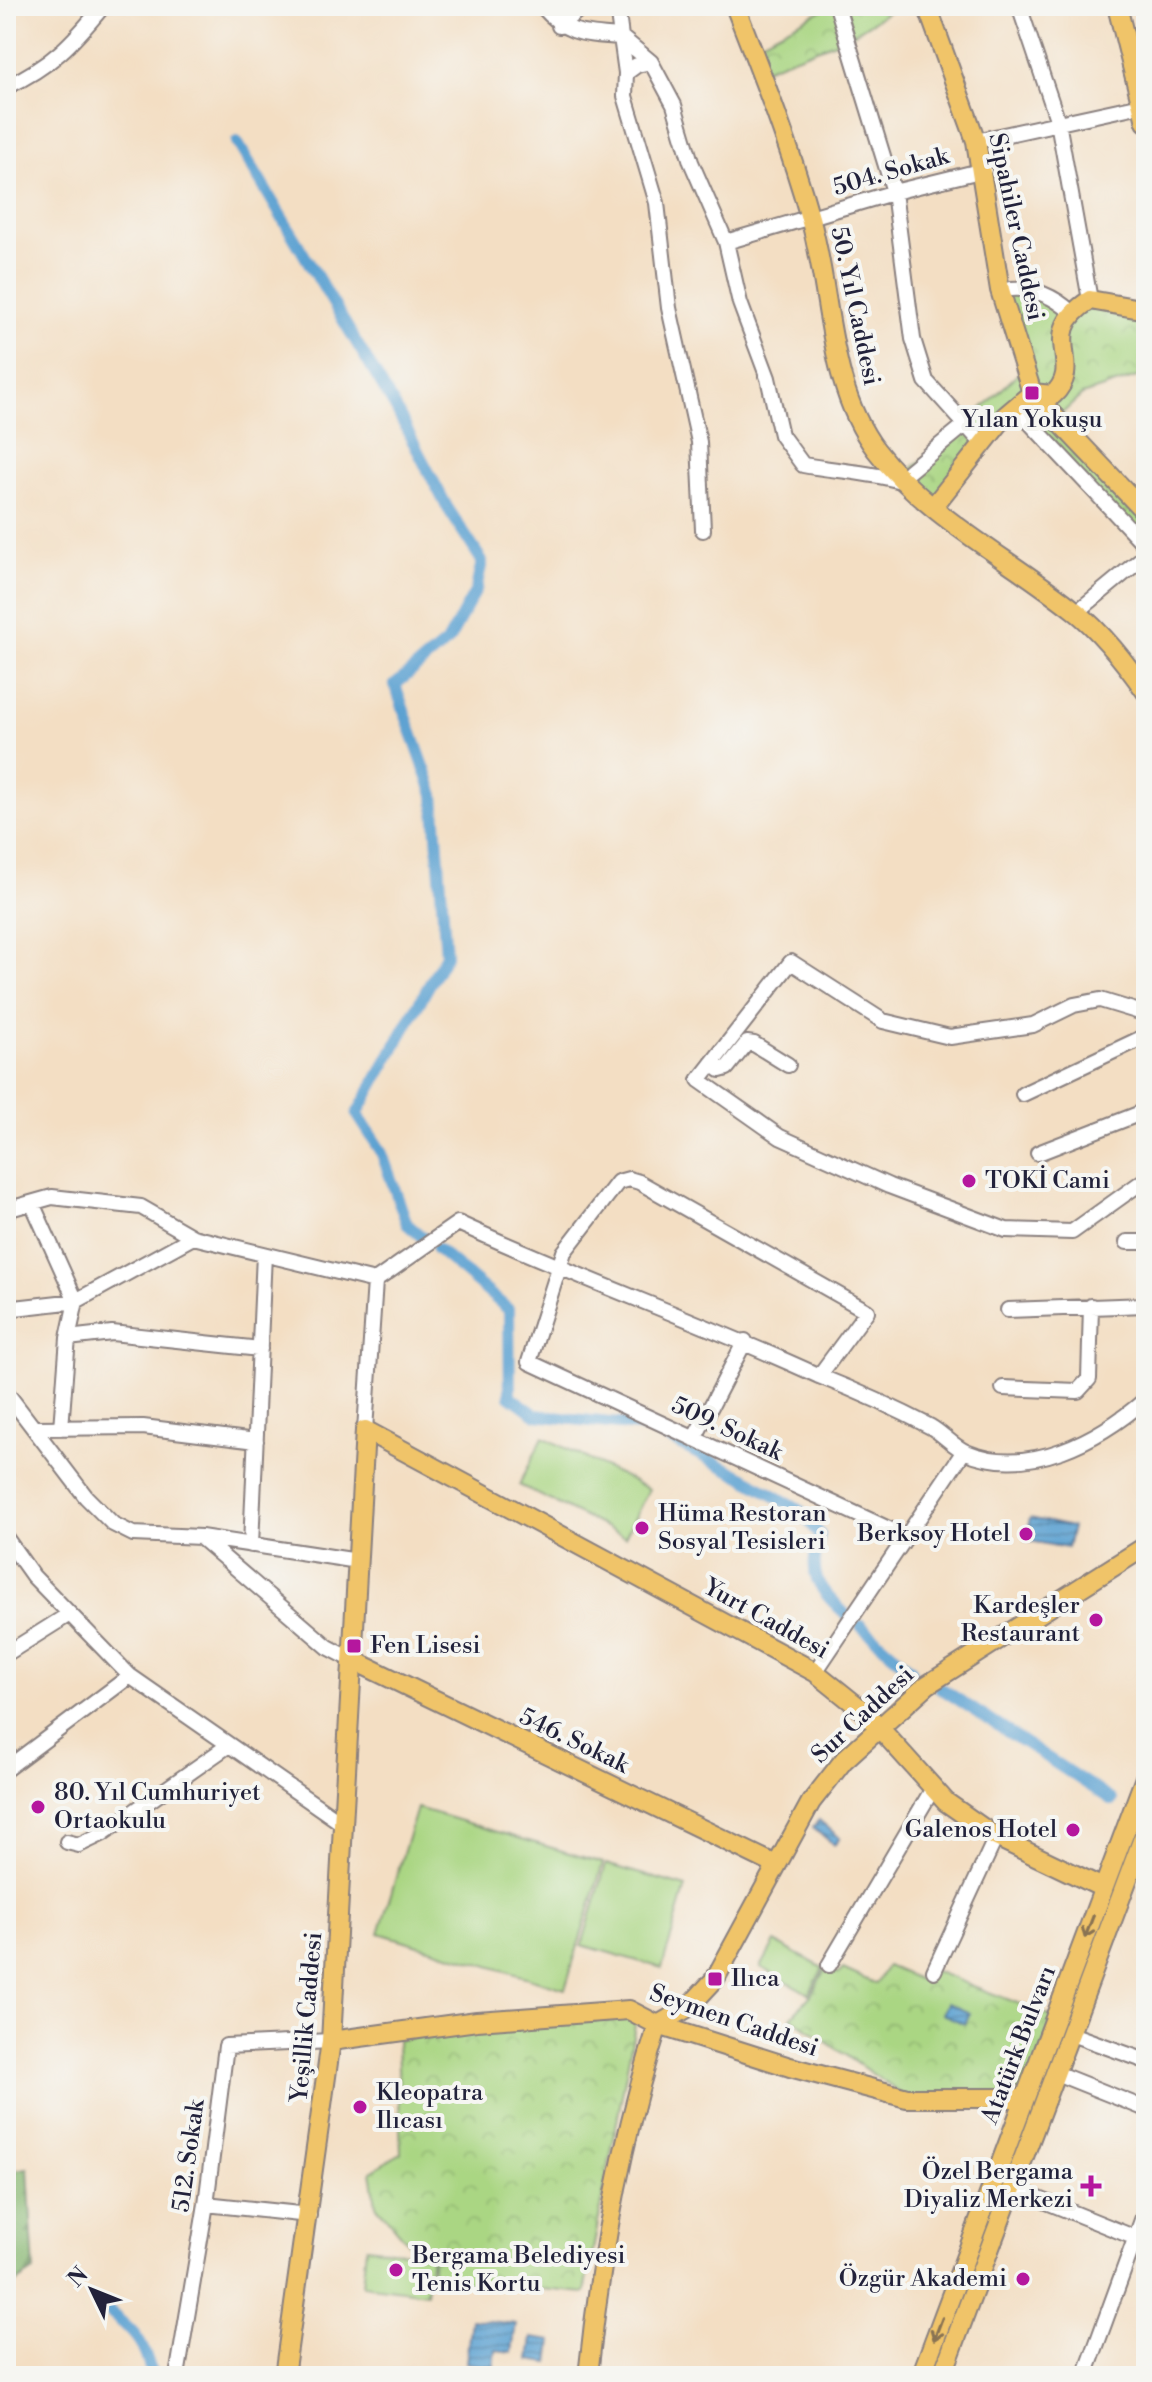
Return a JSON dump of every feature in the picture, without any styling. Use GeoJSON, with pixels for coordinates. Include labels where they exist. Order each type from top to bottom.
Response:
{"type":"FeatureCollection","features":[{"type":"Feature","properties":{"kind":"main road","name":"50. Yıl Caddesi"},"geometry":{"type":"LineString","coordinates":[[735,6],[811,219],[836,347],[855,412],[875,448],[907,476],[933,507],[1077,612],[1120,656],[1146,692]]}},
{"type":"Feature","properties":{"kind":"main road","name":"Sipahiler Caddesi"},"geometry":{"type":"LineString","coordinates":[[927,6],[984,170],[1000,290],[1032,393],[1146,513]]}},
{"type":"Feature","properties":{"kind":"main road"},"geometry":{"type":"LineString","coordinates":[[1117,6],[1145,110]]}},
{"type":"Feature","properties":{"kind":"main road"},"geometry":{"type":"LineString","coordinates":[[933,507],[982,443],[1015,407],[1032,393],[1053,395],[1062,386],[1067,372],[1062,344],[1064,325],[1071,312],[1090,300],[1146,310]]}},
{"type":"Feature","properties":{"kind":"main road"},"geometry":{"type":"LineString","coordinates":[[353,1660],[365,1430]]}},
{"type":"Feature","properties":{"kind":"main road","name":"Yurt Caddesi"},"geometry":{"type":"LineString","coordinates":[[365,1430],[815,1672],[866,1713],[932,1790],[996,1837],[1103,1888]]}},
{"type":"Feature","properties":{"kind":"main road","name":"Sur Caddesi"},"geometry":{"type":"LineString","coordinates":[[658,2025],[689,2007],[715,1979],[774,1864],[811,1802],[844,1760],[927,1685],[1146,1546]]}},
{"type":"Feature","properties":{"kind":"main road","name":"Yeşillik Caddesi"},"geometry":{"type":"LineString","coordinates":[[284,2376],[331,2041],[353,1660]]}},
{"type":"Feature","properties":{"kind":"main road","name":"546. Sokak"},"geometry":{"type":"LineString","coordinates":[[353,1660],[774,1864]]}},
{"type":"Feature","properties":{"kind":"main road","name":"Atatürk Bulvarı"},"geometry":{"type":"LineString","coordinates":[[921,2376],[1146,1775]]}},
{"type":"Feature","properties":{"kind":"main road","name":"Atatürk Bulvarı"},"geometry":{"type":"LineString","coordinates":[[942,2376],[1145,1833]]}},
{"type":"Feature","properties":{"kind":"main road","name":"Seymen Caddesi"},"geometry":{"type":"LineString","coordinates":[[331,2041],[477,2021],[629,2010],[658,2025],[814,2075],[907,2098],[1024,2098]]}},
{"type":"Feature","properties":{"kind":"main road"},"geometry":{"type":"LineString","coordinates":[[588,2376],[604,2262],[639,2086],[658,2025]]}},
{"type":"Feature","properties":{"kind":"street"},"geometry":{"type":"LineString","coordinates":[[6,87],[39,72],[68,48],[103,6]]}},
{"type":"Feature","properties":{"kind":"street"},"geometry":{"type":"LineString","coordinates":[[542,6],[559,26],[580,34],[621,37],[651,62],[674,105],[691,162],[726,242],[740,303],[768,378],[781,435],[803,465],[847,473],[907,476],[966,424]]}},
{"type":"Feature","properties":{"kind":"street"},"geometry":{"type":"LineString","coordinates":[[559,26],[583,6]]}},
{"type":"Feature","properties":{"kind":"street"},"geometry":{"type":"LineString","coordinates":[[617,6],[626,73],[625,96],[657,203],[669,308],[699,442],[703,530]]}},
{"type":"Feature","properties":{"kind":"street"},"geometry":{"type":"LineString","coordinates":[[837,6],[894,192],[913,339],[926,381],[982,443]]}},
{"type":"Feature","properties":{"kind":"street"},"geometry":{"type":"LineString","coordinates":[[1019,6],[1058,122],[1090,300]]}},
{"type":"Feature","properties":{"kind":"street"},"geometry":{"type":"LineString","coordinates":[[626,73],[637,65],[651,62]]}},
{"type":"Feature","properties":{"kind":"street"},"geometry":{"type":"LineString","coordinates":[[976,141],[1058,122],[1145,110]]}},
{"type":"Feature","properties":{"kind":"street","name":"504. Sokak"},"geometry":{"type":"LineString","coordinates":[[726,242],[894,192],[984,170]]}},
{"type":"Feature","properties":{"kind":"street"},"geometry":{"type":"LineString","coordinates":[[1011,289],[1025,288],[1058,301],[1071,312]]}},
{"type":"Feature","properties":{"kind":"street"},"geometry":{"type":"LineString","coordinates":[[1015,407],[1146,546]]}},
{"type":"Feature","properties":{"kind":"street"},"geometry":{"type":"LineString","coordinates":[[1077,612],[1146,555]]}},
{"type":"Feature","properties":{"kind":"street"},"geometry":{"type":"LineString","coordinates":[[1146,1014],[1100,1000],[1074,1005],[1033,1025],[950,1037],[883,1021],[791,962],[699,1080],[780,1137],[889,1186],[1006,1230],[1072,1232],[1146,1179]]}},
{"type":"Feature","properties":{"kind":"street"},"geometry":{"type":"LineString","coordinates":[[1023,1094],[1146,1036]]}},
{"type":"Feature","properties":{"kind":"street"},"geometry":{"type":"LineString","coordinates":[[712,1063],[720,1070],[727,1068],[747,1043],[754,1044],[788,1065]]}},
{"type":"Feature","properties":{"kind":"street"},"geometry":{"type":"LineString","coordinates":[[1038,1153],[1146,1111]]}},
{"type":"Feature","properties":{"kind":"street"},"geometry":{"type":"LineString","coordinates":[[558,1269],[575,1235],[618,1182],[629,1179],[639,1182],[867,1311],[819,1376]]}},
{"type":"Feature","properties":{"kind":"street"},"geometry":{"type":"LineString","coordinates":[[6,1210],[52,1197],[141,1207],[193,1237],[375,1281],[458,1223],[558,1269],[745,1341],[933,1429],[964,1451],[1018,1459],[1054,1453],[1076,1446],[1146,1399]]}},
{"type":"Feature","properties":{"kind":"street"},"geometry":{"type":"LineString","coordinates":[[32,1203],[76,1301],[68,1338],[61,1428]]}},
{"type":"Feature","properties":{"kind":"street"},"geometry":{"type":"LineString","coordinates":[[6,1309],[76,1301],[193,1237]]}},
{"type":"Feature","properties":{"kind":"street"},"geometry":{"type":"LineString","coordinates":[[1127,1242],[1146,1242]]}},
{"type":"Feature","properties":{"kind":"street"},"geometry":{"type":"LineString","coordinates":[[251,1545],[264,1254]]}},
{"type":"Feature","properties":{"kind":"street","name":"509. Sokak"},"geometry":{"type":"LineString","coordinates":[[558,1269],[529,1362],[906,1537]]}},
{"type":"Feature","properties":{"kind":"street"},"geometry":{"type":"LineString","coordinates":[[365,1430],[375,1281]]}},
{"type":"Feature","properties":{"kind":"street"},"geometry":{"type":"LineString","coordinates":[[1008,1310],[1146,1305]]}},
{"type":"Feature","properties":{"kind":"street"},"geometry":{"type":"LineString","coordinates":[[1003,1388],[1078,1391],[1089,1379],[1091,1306]]}},
{"type":"Feature","properties":{"kind":"street"},"geometry":{"type":"LineString","coordinates":[[68,1338],[112,1333],[260,1349]]}},
{"type":"Feature","properties":{"kind":"street"},"geometry":{"type":"LineString","coordinates":[[694,1439],[745,1341]]}},
{"type":"Feature","properties":{"kind":"street"},"geometry":{"type":"LineString","coordinates":[[6,1378],[11,1397],[86,1497],[113,1524],[133,1534],[201,1537],[358,1561]]}},
{"type":"Feature","properties":{"kind":"street"},"geometry":{"type":"LineString","coordinates":[[35,1428],[143,1427],[256,1441]]}},
{"type":"Feature","properties":{"kind":"street"},"geometry":{"type":"LineString","coordinates":[[815,1672],[964,1451]]}},
{"type":"Feature","properties":{"kind":"street"},"geometry":{"type":"LineString","coordinates":[[201,1537],[328,1647],[353,1660]]}},
{"type":"Feature","properties":{"kind":"street"},"geometry":{"type":"LineString","coordinates":[[8,1545],[68,1615],[130,1676],[343,1824]]}},
{"type":"Feature","properties":{"kind":"street"},"geometry":{"type":"LineString","coordinates":[[6,1654],[68,1615]]}},
{"type":"Feature","properties":{"kind":"street"},"geometry":{"type":"LineString","coordinates":[[6,1769],[130,1676]]}},
{"type":"Feature","properties":{"kind":"street"},"geometry":{"type":"LineString","coordinates":[[67,1842],[79,1845],[102,1834],[229,1745]]}},
{"type":"Feature","properties":{"kind":"street"},"geometry":{"type":"LineString","coordinates":[[829,1965],[932,1790]]}},
{"type":"Feature","properties":{"kind":"street"},"geometry":{"type":"LineString","coordinates":[[934,1971],[996,1837]]}},
{"type":"Feature","properties":{"kind":"street"},"geometry":{"type":"LineString","coordinates":[[1071,2034],[1146,2061]]}},
{"type":"Feature","properties":{"kind":"street","name":"512. Sokak"},"geometry":{"type":"LineString","coordinates":[[177,2376],[206,2204],[226,2046],[331,2041]]}},
{"type":"Feature","properties":{"kind":"street"},"geometry":{"type":"LineString","coordinates":[[1056,2073],[1146,2109]]}},
{"type":"Feature","properties":{"kind":"street"},"geometry":{"type":"LineString","coordinates":[[1012,2188],[1136,2238]]}},
{"type":"Feature","properties":{"kind":"street"},"geometry":{"type":"LineString","coordinates":[[206,2204],[309,2215]]}},
{"type":"Feature","properties":{"kind":"street"},"geometry":{"type":"LineString","coordinates":[[1085,2376],[1146,2209]]}},
{"type":"Feature","properties":{"kind":"green space"},"geometry":{"type":"Polygon","coordinates":[[[830,6],[897,6],[848,37],[759,71],[751,46],[830,6]]]}},
{"type":"Feature","properties":{"kind":"green space"},"geometry":{"type":"Polygon","coordinates":[[[1025,288],[1071,311],[1090,300],[1146,310],[1146,374],[1082,395],[1057,418],[1146,513],[1146,546],[1015,408],[933,507],[900,478],[966,424],[1023,369],[1000,290],[1025,288]]]}},
{"type":"Feature","properties":{"kind":"green space"},"geometry":{"type":"Polygon","coordinates":[[[543,1437],[649,1489],[625,1537],[519,1485],[543,1437]]]}},
{"type":"Feature","properties":{"kind":"green space"},"geometry":{"type":"Polygon","coordinates":[[[417,1808],[603,1863],[565,1989],[379,1933],[417,1808]]]}},
{"type":"Feature","properties":{"kind":"green space"},"geometry":{"type":"Polygon","coordinates":[[[606,1864],[686,1887],[662,1968],[582,1945],[606,1864]]]}},
{"type":"Feature","properties":{"kind":"green space"},"geometry":{"type":"Polygon","coordinates":[[[775,1942],[823,1968],[809,1994],[761,1967],[775,1942]]]}},
{"type":"Feature","properties":{"kind":"green space"},"geometry":{"type":"Polygon","coordinates":[[[887,1966],[920,1980],[926,1968],[1054,2017],[1024,2098],[907,2098],[791,2017],[811,1995],[826,1967],[839,1974],[843,1969],[876,1984],[887,1966]]]}},
{"type":"Feature","properties":{"kind":"green space"},"geometry":{"type":"Polygon","coordinates":[[[631,2018],[635,2025],[585,2293],[431,2279],[433,2253],[411,2246],[376,2205],[371,2171],[401,2153],[397,2040],[482,2028],[631,2018]]]}},
{"type":"Feature","properties":{"kind":"green space"},"geometry":{"type":"Polygon","coordinates":[[[28,2168],[34,2271],[6,2289],[6,2171],[28,2168]]]}},
{"type":"Feature","properties":{"kind":"green space","name":"Bergama Belediyesi Tenis Kortu"},"geometry":{"type":"Polygon","coordinates":[[[366,2247],[431,2255],[426,2293],[362,2285],[366,2247]]]}},
{"type":"Feature","properties":{"kind":"water"},"geometry":{"type":"Polygon","coordinates":[[[1030,1518],[1072,1527],[1067,1548],[1025,1540],[1030,1518]]]}},
{"type":"Feature","properties":{"kind":"water"},"geometry":{"type":"Polygon","coordinates":[[[819,1820],[840,1838],[834,1845],[813,1827],[819,1820]]]}},
{"type":"Feature","properties":{"kind":"water"},"geometry":{"type":"Polygon","coordinates":[[[947,2003],[970,2013],[965,2024],[942,2014],[947,2003]]]}},
{"type":"Feature","properties":{"kind":"water"},"geometry":{"type":"Polygon","coordinates":[[[471,2319],[516,2324],[512,2352],[496,2350],[494,2367],[466,2363],[471,2319]]]}},
{"type":"Feature","properties":{"kind":"water"},"geometry":{"type":"Polygon","coordinates":[[[532,2337],[552,2340],[549,2363],[529,2360],[532,2337]]]}},
{"type":"Feature","properties":{"kind":"waterway"},"geometry":{"type":"LineString","coordinates":[[237,142],[396,409],[447,507],[482,561],[476,590],[448,641],[395,685],[434,795],[446,955],[357,1114],[381,1151],[407,1224],[422,1237]]}},
{"type":"Feature","properties":{"kind":"waterway"},"geometry":{"type":"LineString","coordinates":[[437,1249],[509,1310],[510,1396],[536,1415],[646,1427],[743,1477],[802,1512],[820,1535],[815,1561],[817,1579],[845,1614]]}},
{"type":"Feature","properties":{"kind":"waterway"},"geometry":{"type":"LineString","coordinates":[[861,1626],[911,1670]]}},
{"type":"Feature","properties":{"kind":"waterway"},"geometry":{"type":"LineString","coordinates":[[939,1687],[1112,1800]]}},
{"type":"Feature","properties":{"kind":"waterway"},"geometry":{"type":"LineString","coordinates":[[107,2310],[137,2338],[152,2376]]}},
{"type":"Feature","properties":{"kind":"place","name":"Yılan Yokuşu"},"geometry":{"type":"Point","coordinates":[1032,393]}},
{"type":"Feature","properties":{"kind":"place","name":"TOKİ Cami"},"geometry":{"type":"Point","coordinates":[969,1181]}},
{"type":"Feature","properties":{"kind":"place","name":"Hüma Restoran Sosyal Tesisleri"},"geometry":{"type":"Point","coordinates":[642,1528]}},
{"type":"Feature","properties":{"kind":"place","name":"Berksoy Hotel"},"geometry":{"type":"Point","coordinates":[1026,1534]}},
{"type":"Feature","properties":{"kind":"place","name":"Kardeşler Restaurant"},"geometry":{"type":"Point","coordinates":[1096,1620]}},
{"type":"Feature","properties":{"kind":"place","name":"Fen Lisesi"},"geometry":{"type":"Point","coordinates":[354,1646]}},
{"type":"Feature","properties":{"kind":"place","name":"80. Yıl Cumhuriyet Ortaokulu"},"geometry":{"type":"Point","coordinates":[38,1807]}},
{"type":"Feature","properties":{"kind":"place","name":"Galenos Hotel"},"geometry":{"type":"Point","coordinates":[1073,1830]}},
{"type":"Feature","properties":{"kind":"place","name":"Ilıca"},"geometry":{"type":"Point","coordinates":[715,1979]}},
{"type":"Feature","properties":{"kind":"place","name":"Kleopatra Ilıcası"},"geometry":{"type":"Point","coordinates":[360,2107]}},
{"type":"Feature","properties":{"kind":"place","name":"Özel Bergama Diyaliz Merkezi"},"geometry":{"type":"Point","coordinates":[1091,2186]}},
{"type":"Feature","properties":{"kind":"place","name":"Bergama Belediyesi Tenis Kortu"},"geometry":{"type":"Point","coordinates":[396,2270]}},
{"type":"Feature","properties":{"kind":"place","name":"Özgür Akademi"},"geometry":{"type":"Point","coordinates":[1023,2279]}}]}
